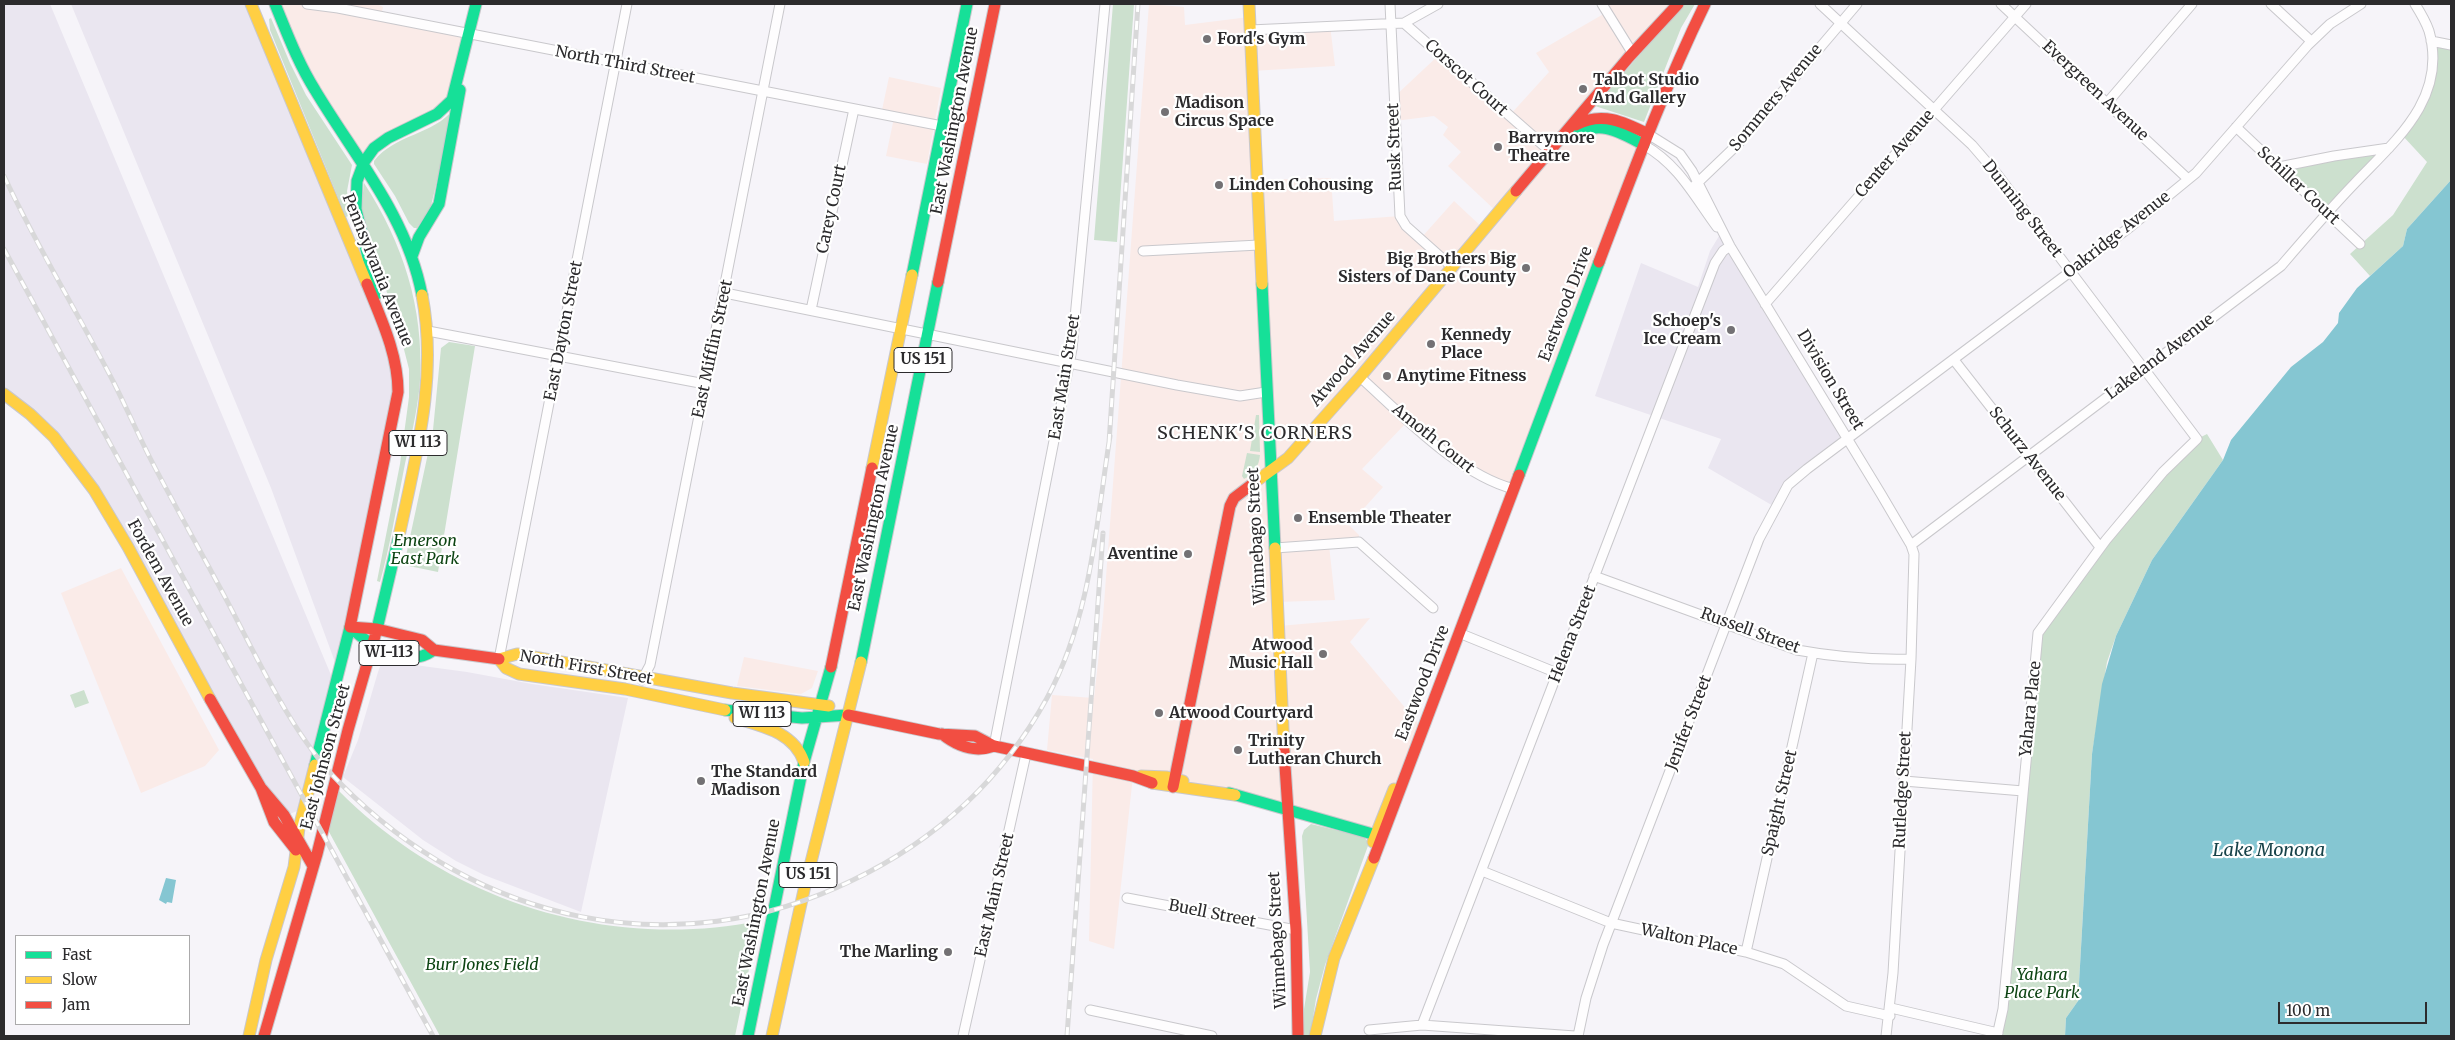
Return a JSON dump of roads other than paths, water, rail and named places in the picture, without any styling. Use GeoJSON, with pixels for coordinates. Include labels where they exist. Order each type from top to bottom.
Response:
{"type":"FeatureCollection","features":[{"type":"Feature","properties":{"kind":"main road","name":"Pennsylvania Avenue"},"geometry":{"type":"LineString","coordinates":[[251,4],[384,325],[398,370],[398,392],[359,590]]}},
{"type":"Feature","properties":{"kind":"main road","name":"Pennsylvania Avenue"},"geometry":{"type":"LineString","coordinates":[[275,4],[302,68],[397,221],[412,256]]}},
{"type":"Feature","properties":{"kind":"main road"},"geometry":{"type":"LineString","coordinates":[[384,325],[356,209],[357,180],[363,164],[373,148],[390,135],[442,111],[452,100],[476,4]]}},
{"type":"Feature","properties":{"kind":"main road","name":"East Washington Avenue"},"geometry":{"type":"LineString","coordinates":[[748,1036],[804,762],[839,631],[967,4]]}},
{"type":"Feature","properties":{"kind":"main road","name":"East Washington Avenue"},"geometry":{"type":"LineString","coordinates":[[772,1036],[803,896],[854,694],[995,4]]}},
{"type":"Feature","properties":{"kind":"main road","name":"Winnebago Street"},"geometry":{"type":"LineString","coordinates":[[1249,4],[1287,808],[1296,930],[1298,1036]]}},
{"type":"Feature","properties":{"kind":"main road","name":"Atwood Avenue"},"geometry":{"type":"LineString","coordinates":[[1174,783],[1230,506],[1240,492],[1288,458],[1360,377],[1633,54],[1678,4]]}},
{"type":"Feature","properties":{"kind":"main road","name":"Eastwood Drive"},"geometry":{"type":"LineString","coordinates":[[1315,1036],[1326,983],[1351,911],[1394,812],[1412,759],[1646,139],[1682,51],[1705,4]]}},
{"type":"Feature","properties":{"kind":"main road"},"geometry":{"type":"LineString","coordinates":[[412,256],[419,237],[439,204],[454,131],[467,46]]}},
{"type":"Feature","properties":{"kind":"main road","name":"Division Street"},"geometry":{"type":"LineString","coordinates":[[1568,133],[1598,125],[1646,139]]}},
{"type":"Feature","properties":{"kind":"main road","name":"East Johnson Street"},"geometry":{"type":"LineString","coordinates":[[264,1036],[313,866],[348,730],[374,647],[393,566],[426,404],[429,365],[428,331],[422,292],[412,256]]}},
{"type":"Feature","properties":{"kind":"main road","name":"Fordem Avenue"},"geometry":{"type":"LineString","coordinates":[[4,394],[20,405],[44,427],[80,468],[132,555],[261,788],[268,812],[284,839],[301,850],[313,866]]}},
{"type":"Feature","properties":{"kind":"main road","name":"East Johnson Street"},"geometry":{"type":"LineString","coordinates":[[298,837],[359,590]]}},
{"type":"Feature","properties":{"kind":"main road","name":"WI 113"},"geometry":{"type":"LineString","coordinates":[[350,627],[377,629],[424,641],[434,650],[499,659]]}},
{"type":"Feature","properties":{"kind":"main road","name":"WI-113"},"geometry":{"type":"LineString","coordinates":[[350,627],[384,653],[420,657],[427,656],[434,650]]}},
{"type":"Feature","properties":{"kind":"main road","name":"North First Street"},"geometry":{"type":"LineString","coordinates":[[816,717],[794,718],[708,708],[639,693],[512,672],[499,659],[517,654],[735,694],[820,704]]}},
{"type":"Feature","properties":{"kind":"main road"},"geometry":{"type":"LineString","coordinates":[[558,680],[564,674],[578,671],[586,666]]}},
{"type":"Feature","properties":{"kind":"main road","name":"WI 113"},"geometry":{"type":"LineString","coordinates":[[820,704],[834,707],[848,715]]}},
{"type":"Feature","properties":{"kind":"main road"},"geometry":{"type":"LineString","coordinates":[[708,708],[788,738],[798,747],[804,762]]}},
{"type":"Feature","properties":{"kind":"main road"},"geometry":{"type":"LineString","coordinates":[[848,715],[942,734],[959,745],[984,749],[994,746],[1133,776],[1235,795],[1287,808],[1376,835]]}},
{"type":"Feature","properties":{"kind":"main road","name":"WI 113"},"geometry":{"type":"LineString","coordinates":[[816,717],[848,715]]}},
{"type":"Feature","properties":{"kind":"main road","name":"Eastwood Drive"},"geometry":{"type":"LineString","coordinates":[[1351,911],[1354,893],[1376,835],[1398,781],[1412,759]]}},
{"type":"Feature","properties":{"kind":"main road","name":"Fordem Avenue"},"geometry":{"type":"LineString","coordinates":[[261,788],[271,798],[298,837],[301,850]]}},
{"type":"Feature","properties":{"kind":"main road"},"geometry":{"type":"LineString","coordinates":[[271,798],[283,812],[290,814],[294,814],[306,803]]}},
{"type":"Feature","properties":{"kind":"main road"},"geometry":{"type":"LineString","coordinates":[[301,850],[313,844],[322,832]]}},
{"type":"Feature","properties":{"kind":"main road","name":"East Johnson Street"},"geometry":{"type":"LineString","coordinates":[[249,1036],[266,960],[294,867],[301,850]]}},
{"type":"Feature","properties":{"kind":"street","name":"North Third Street"},"geometry":{"type":"LineString","coordinates":[[307,4],[942,126]]}},
{"type":"Feature","properties":{"kind":"street","name":"East Dayton Street"},"geometry":{"type":"LineString","coordinates":[[499,659],[627,4]]}},
{"type":"Feature","properties":{"kind":"street","name":"East Mifflin Street"},"geometry":{"type":"LineString","coordinates":[[639,693],[643,676],[650,665],[705,384],[725,293],[780,4]]}},
{"type":"Feature","properties":{"kind":"street","name":"East Main Street"},"geometry":{"type":"LineString","coordinates":[[994,746],[1070,362],[1089,190],[1105,4]]}},
{"type":"Feature","properties":{"kind":"street","name":"Rusk Street"},"geometry":{"type":"LineString","coordinates":[[1390,4],[1400,216],[1406,226],[1452,267]]}},
{"type":"Feature","properties":{"kind":"street"},"geometry":{"type":"LineString","coordinates":[[1250,30],[1404,23],[1438,4]]}},
{"type":"Feature","properties":{"kind":"street"},"geometry":{"type":"LineString","coordinates":[[1602,4],[1633,54]]}},
{"type":"Feature","properties":{"kind":"street","name":"Dunning Street"},"geometry":{"type":"LineString","coordinates":[[1820,4],[1972,145],[2198,438]]}},
{"type":"Feature","properties":{"kind":"street","name":"Sommers Avenue"},"geometry":{"type":"LineString","coordinates":[[1691,189],[1738,144],[1857,4]]}},
{"type":"Feature","properties":{"kind":"street","name":"Evergreen Avenue"},"geometry":{"type":"LineString","coordinates":[[2002,4],[2188,179]]}},
{"type":"Feature","properties":{"kind":"street","name":"Center Avenue"},"geometry":{"type":"LineString","coordinates":[[1765,304],[2026,4]]}},
{"type":"Feature","properties":{"kind":"street"},"geometry":{"type":"LineString","coordinates":[[2107,103],[2192,4]]}},
{"type":"Feature","properties":{"kind":"street"},"geometry":{"type":"LineString","coordinates":[[2271,4],[2311,42]]}},
{"type":"Feature","properties":{"kind":"street","name":"Oakridge Avenue"},"geometry":{"type":"LineString","coordinates":[[1847,439],[2071,272],[2188,179],[2311,42],[2330,24],[2361,4]]}},
{"type":"Feature","properties":{"kind":"street"},"geometry":{"type":"LineString","coordinates":[[2415,4],[2428,29],[2431,41],[2451,45]]}},
{"type":"Feature","properties":{"kind":"street","name":"Corscot Court"},"geometry":{"type":"LineString","coordinates":[[1404,23],[1551,152]]}},
{"type":"Feature","properties":{"kind":"street","name":"Lakeland Avenue"},"geometry":{"type":"LineString","coordinates":[[1911,545],[2281,266],[2327,212],[2402,135],[2416,116],[2430,78],[2431,41]]}},
{"type":"Feature","properties":{"kind":"street","name":"Carey Court"},"geometry":{"type":"LineString","coordinates":[[811,310],[854,109]]}},
{"type":"Feature","properties":{"kind":"street","name":"Schiller Court"},"geometry":{"type":"LineString","coordinates":[[2236,127],[2360,244]]}},
{"type":"Feature","properties":{"kind":"street","name":"Division Street"},"geometry":{"type":"LineString","coordinates":[[1646,139],[1680,154],[1699,182],[1730,246],[1911,545]]}},
{"type":"Feature","properties":{"kind":"street","name":"Division Street"},"geometry":{"type":"LineString","coordinates":[[1646,139],[1668,161],[1722,231]]}},
{"type":"Feature","properties":{"kind":"street"},"geometry":{"type":"LineString","coordinates":[[2279,168],[2334,156],[2389,148]]}},
{"type":"Feature","properties":{"kind":"street"},"geometry":{"type":"LineString","coordinates":[[1143,252],[1259,245]]}},
{"type":"Feature","properties":{"kind":"street","name":"Helena Street"},"geometry":{"type":"LineString","coordinates":[[1422,1025],[1715,263],[1723,251],[1730,246]]}},
{"type":"Feature","properties":{"kind":"street"},"geometry":{"type":"LineString","coordinates":[[725,293],[1234,395],[1266,392]]}},
{"type":"Feature","properties":{"kind":"street"},"geometry":{"type":"LineString","coordinates":[[428,331],[705,384]]}},
{"type":"Feature","properties":{"kind":"street","name":"Schurz Avenue"},"geometry":{"type":"LineString","coordinates":[[1954,360],[2100,548]]}},
{"type":"Feature","properties":{"kind":"street","name":"Amoth Court"},"geometry":{"type":"LineString","coordinates":[[1360,377],[1400,414],[1467,469],[1488,480],[1514,489]]}},
{"type":"Feature","properties":{"kind":"street","name":"Yahara Place"},"geometry":{"type":"LineString","coordinates":[[1998,1034],[2003,1009],[2038,633],[2100,548],[2163,472],[2198,438]]}},
{"type":"Feature","properties":{"kind":"street","name":"Jenifer Street"},"geometry":{"type":"LineString","coordinates":[[1577,1036],[1594,969],[1759,539],[1786,489],[1807,468],[1847,439]]}},
{"type":"Feature","properties":{"kind":"street"},"geometry":{"type":"LineString","coordinates":[[1275,548],[1359,542],[1433,608]]}},
{"type":"Feature","properties":{"kind":"street","name":"Rutledge Street"},"geometry":{"type":"LineString","coordinates":[[1886,1036],[1891,1012],[1911,659],[1914,554],[1911,545]]}},
{"type":"Feature","properties":{"kind":"street","name":"Russell Street"},"geometry":{"type":"LineString","coordinates":[[1594,576],[1728,623],[1797,650],[1884,660],[1911,659]]}},
{"type":"Feature","properties":{"kind":"street"},"geometry":{"type":"LineString","coordinates":[[1459,634],[1558,673]]}},
{"type":"Feature","properties":{"kind":"street","name":"Spaight Street"},"geometry":{"type":"LineString","coordinates":[[1746,952],[1814,653]]}},
{"type":"Feature","properties":{"kind":"street","name":"East Main Street"},"geometry":{"type":"LineString","coordinates":[[963,1036],[1026,754]]}},
{"type":"Feature","properties":{"kind":"street"},"geometry":{"type":"LineString","coordinates":[[1904,781],[2023,792]]}},
{"type":"Feature","properties":{"kind":"street","name":"Walton Place"},"geometry":{"type":"LineString","coordinates":[[1482,872],[1612,923],[1746,952],[1784,964],[1846,1006],[1891,1012],[1998,1034]]}},
{"type":"Feature","properties":{"kind":"street","name":"Buell Street"},"geometry":{"type":"LineString","coordinates":[[1127,898],[1296,930]]}},
{"type":"Feature","properties":{"kind":"street"},"geometry":{"type":"LineString","coordinates":[[1090,1010],[1212,1036]]}},
{"type":"Feature","properties":{"kind":"street"},"geometry":{"type":"LineString","coordinates":[[1369,1030],[1422,1025],[1577,1036]]}},
{"type":"Feature","properties":{"kind":"water","name":"Lake Monona"},"geometry":{"type":"Polygon","coordinates":[[[2451,180],[2451,1036],[2065,1036],[2066,1018],[2078,1001],[2092,754],[2102,684],[2116,636],[2152,560],[2223,460],[2231,440],[2291,367],[2323,342],[2338,323],[2339,313],[2357,288],[2403,246],[2407,229],[2451,180]]]}},
{"type":"Feature","properties":{"kind":"water"},"geometry":{"type":"Polygon","coordinates":[[[166,878],[176,880],[172,903],[167,902],[166,904],[159,900],[166,878]]]}},
{"type":"Feature","properties":{"kind":"railway"},"geometry":{"type":"LineString","coordinates":[[1109,443],[1138,4]]}},
{"type":"Feature","properties":{"kind":"railway"},"geometry":{"type":"LineString","coordinates":[[4,176],[114,383],[157,472],[273,688],[304,739],[340,783],[394,831],[453,869],[516,898],[581,917],[649,924],[717,921],[785,907],[853,880],[883,864],[912,846],[964,805],[988,781],[1029,728],[1047,698],[1062,667],[1083,603],[1090,570],[1110,436]]}},
{"type":"Feature","properties":{"kind":"railway"},"geometry":{"type":"LineString","coordinates":[[4,249],[433,1036]]}},
{"type":"Feature","properties":{"kind":"railway"},"geometry":{"type":"LineString","coordinates":[[1067,1036],[1103,533]]}},
{"type":"Feature","properties":{"kind":"place","name":"Ford's Gym"},"geometry":{"type":"Point","coordinates":[1207,39]}},
{"type":"Feature","properties":{"kind":"place","name":"Talbot Studio And Gallery"},"geometry":{"type":"Point","coordinates":[1583,89]}},
{"type":"Feature","properties":{"kind":"place","name":"Madison Circus Space"},"geometry":{"type":"Point","coordinates":[1165,112]}},
{"type":"Feature","properties":{"kind":"place","name":"Barrymore Theatre"},"geometry":{"type":"Point","coordinates":[1498,147]}},
{"type":"Feature","properties":{"kind":"place","name":"Linden Cohousing"},"geometry":{"type":"Point","coordinates":[1219,185]}},
{"type":"Feature","properties":{"kind":"place","name":"Big Brothers Big Sisters of Dane County"},"geometry":{"type":"Point","coordinates":[1526,268]}},
{"type":"Feature","properties":{"kind":"place","name":"Schoep's Ice Cream"},"geometry":{"type":"Point","coordinates":[1731,330]}},
{"type":"Feature","properties":{"kind":"place","name":"Kennedy Place"},"geometry":{"type":"Point","coordinates":[1431,344]}},
{"type":"Feature","properties":{"kind":"place","name":"Anytime Fitness"},"geometry":{"type":"Point","coordinates":[1387,376]}},
{"type":"Feature","properties":{"kind":"place","name":"Ensemble Theater"},"geometry":{"type":"Point","coordinates":[1298,518]}},
{"type":"Feature","properties":{"kind":"place","name":"Aventine"},"geometry":{"type":"Point","coordinates":[1188,554]}},
{"type":"Feature","properties":{"kind":"place","name":"Atwood Music Hall"},"geometry":{"type":"Point","coordinates":[1323,654]}},
{"type":"Feature","properties":{"kind":"place","name":"Atwood Courtyard"},"geometry":{"type":"Point","coordinates":[1159,713]}},
{"type":"Feature","properties":{"kind":"place","name":"Trinity Lutheran Church"},"geometry":{"type":"Point","coordinates":[1238,750]}},
{"type":"Feature","properties":{"kind":"place","name":"The Standard Madison"},"geometry":{"type":"Point","coordinates":[701,781]}},
{"type":"Feature","properties":{"kind":"place","name":"The Marling"},"geometry":{"type":"Point","coordinates":[948,952]}},
{"type":"Feature","properties":{"kind":"district","name":"SCHENK'S CORNERS"},"geometry":{"type":"Point","coordinates":[1255,434]}},
{"type":"Feature","properties":{"kind":"park label","name":"Emerson East Park"},"geometry":{"type":"Point","coordinates":[425,550]}},
{"type":"Feature","properties":{"kind":"park label","name":"Burr Jones Field"},"geometry":{"type":"Point","coordinates":[482,965]}},
{"type":"Feature","properties":{"kind":"park label","name":"Yahara Place Park"},"geometry":{"type":"Point","coordinates":[2042,984]}}]}
